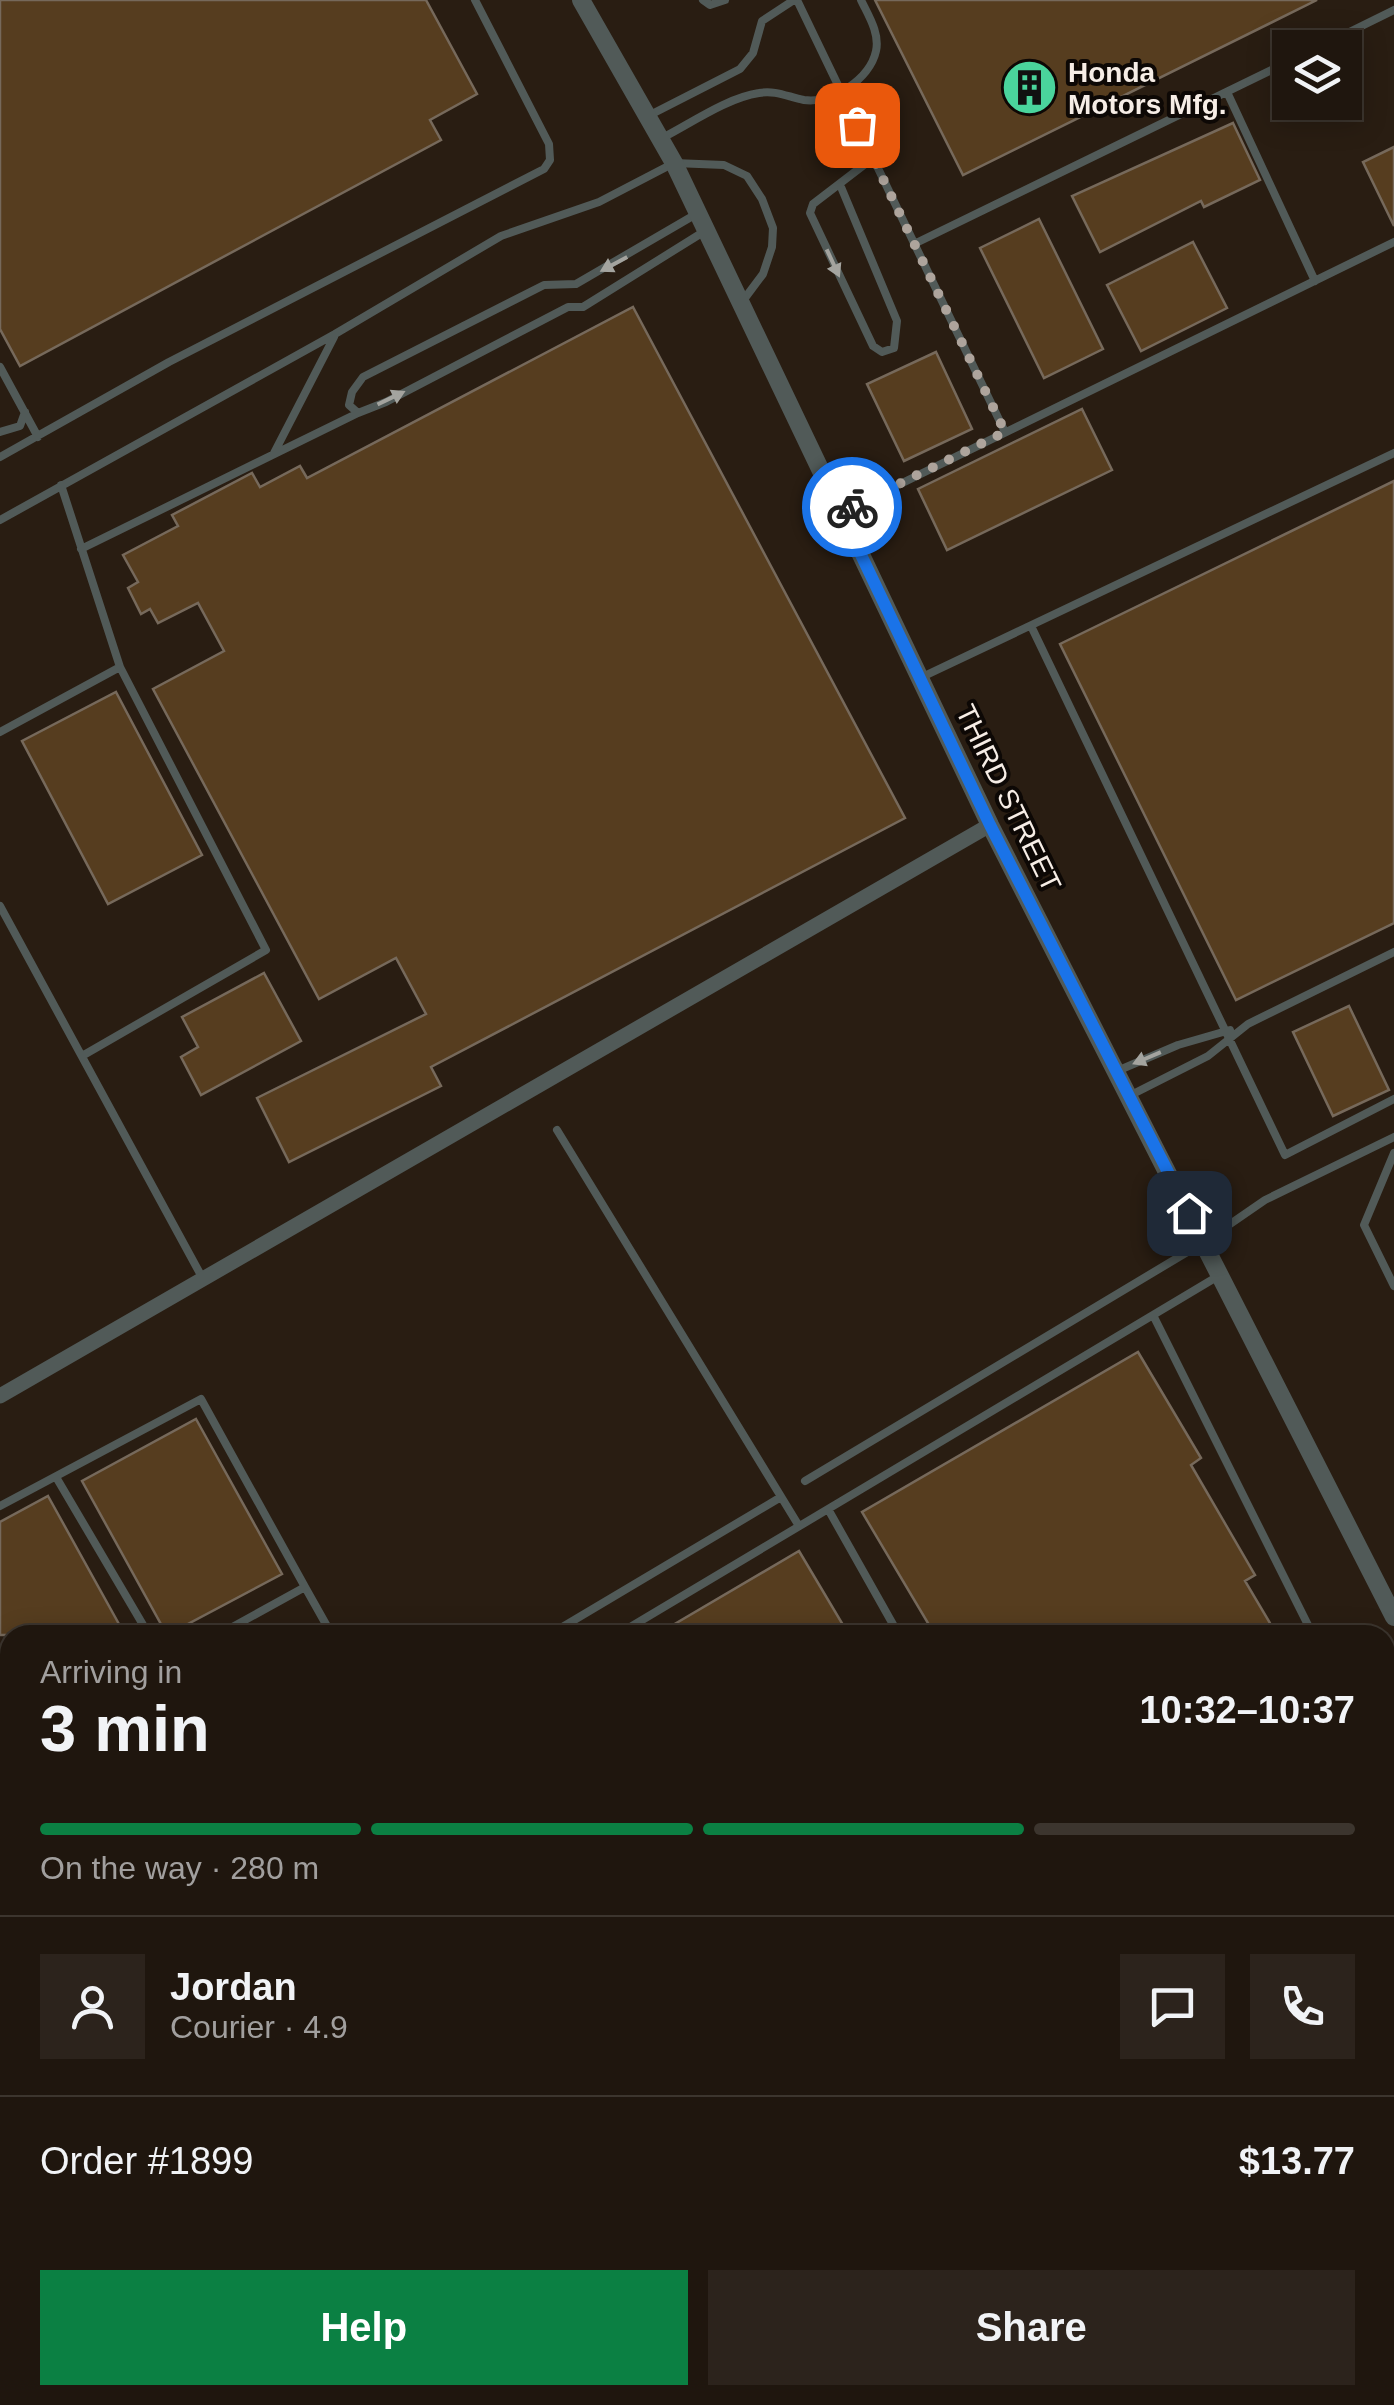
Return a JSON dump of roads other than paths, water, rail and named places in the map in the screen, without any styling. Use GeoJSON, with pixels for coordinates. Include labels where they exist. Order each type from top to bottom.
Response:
{"type":"FeatureCollection","features":[{"type":"Feature","properties":{"kind":"street","name":"THIRD STREET"},"geometry":{"type":"LineString","coordinates":[[581,0],[674,163],[990,825],[1394,1618]]}},
{"type":"Feature","properties":{"kind":"street"},"geometry":{"type":"LineString","coordinates":[[0,1396],[990,825]]}},
{"type":"Feature","properties":{"kind":"lane"},"geometry":{"type":"LineString","coordinates":[[0,457],[169,362],[544,168],[550,160],[549,144],[475,0]]}},
{"type":"Feature","properties":{"kind":"lane"},"geometry":{"type":"LineString","coordinates":[[703,0],[710,5],[725,0]]}},
{"type":"Feature","properties":{"kind":"lane"},"geometry":{"type":"LineString","coordinates":[[647,116],[740,69],[753,53],[762,21],[796,0],[1005,432]]}},
{"type":"Feature","properties":{"kind":"lane"},"geometry":{"type":"LineString","coordinates":[[660,139],[754,93],[774,91],[803,100],[841,92],[870,66],[877,48],[874,25],[861,0]]}},
{"type":"Feature","properties":{"kind":"lane"},"geometry":{"type":"LineString","coordinates":[[1353,30],[1394,10]]}},
{"type":"Feature","properties":{"kind":"lane"},"geometry":{"type":"LineString","coordinates":[[914,244],[1272,70]]}},
{"type":"Feature","properties":{"kind":"lane"},"geometry":{"type":"LineString","coordinates":[[1227,92],[1314,280]]}},
{"type":"Feature","properties":{"kind":"lane"},"geometry":{"type":"LineString","coordinates":[[841,187],[897,321],[894,348],[882,352],[873,346],[810,214],[813,204],[841,187],[873,158]]}},
{"type":"Feature","properties":{"kind":"lane"},"geometry":{"type":"LineString","coordinates":[[0,520],[335,334],[502,236],[599,202],[674,163],[724,165],[747,176],[762,199],[772,228],[772,247],[763,274],[741,303]]}},
{"type":"Feature","properties":{"kind":"lane"},"geometry":{"type":"LineString","coordinates":[[358,413],[349,406],[352,392],[363,376],[544,285],[576,284],[702,222]]}},
{"type":"Feature","properties":{"kind":"lane"},"geometry":{"type":"LineString","coordinates":[[81,548],[568,306],[583,306],[702,222]]}},
{"type":"Feature","properties":{"kind":"lane"},"geometry":{"type":"LineString","coordinates":[[841,513],[1394,242]]}},
{"type":"Feature","properties":{"kind":"lane"},"geometry":{"type":"LineString","coordinates":[[274,453],[335,334]]}},
{"type":"Feature","properties":{"kind":"lane"},"geometry":{"type":"LineString","coordinates":[[0,367],[38,436]]}},
{"type":"Feature","properties":{"kind":"lane"},"geometry":{"type":"LineString","coordinates":[[0,432],[20,426],[25,412]]}},
{"type":"Feature","properties":{"kind":"lane"},"geometry":{"type":"LineString","coordinates":[[920,678],[1394,453]]}},
{"type":"Feature","properties":{"kind":"lane"},"geometry":{"type":"LineString","coordinates":[[61,486],[120,667],[266,950],[82,1056]]}},
{"type":"Feature","properties":{"kind":"lane"},"geometry":{"type":"LineString","coordinates":[[1032,628],[1284,1155],[1394,1100]]}},
{"type":"Feature","properties":{"kind":"lane"},"geometry":{"type":"LineString","coordinates":[[0,732],[120,667]]}},
{"type":"Feature","properties":{"kind":"lane"},"geometry":{"type":"LineString","coordinates":[[0,906],[203,1279]]}},
{"type":"Feature","properties":{"kind":"lane"},"geometry":{"type":"LineString","coordinates":[[1116,1072],[1228,1034],[1394,952]]}},
{"type":"Feature","properties":{"kind":"lane"},"geometry":{"type":"LineString","coordinates":[[1129,1096],[1208,1056],[1228,1034]]}},
{"type":"Feature","properties":{"kind":"lane"},"geometry":{"type":"LineString","coordinates":[[556,1130],[798,1526]]}},
{"type":"Feature","properties":{"kind":"lane"},"geometry":{"type":"LineString","coordinates":[[805,1481],[1204,1242],[1265,1200],[1394,1136]]}},
{"type":"Feature","properties":{"kind":"lane"},"geometry":{"type":"LineString","coordinates":[[1394,1154],[1364,1225],[1394,1286]]}},
{"type":"Feature","properties":{"kind":"lane"},"geometry":{"type":"LineString","coordinates":[[634,1625],[1220,1275]]}},
{"type":"Feature","properties":{"kind":"lane"},"geometry":{"type":"LineString","coordinates":[[1153,1315],[1308,1625]]}},
{"type":"Feature","properties":{"kind":"lane"},"geometry":{"type":"LineString","coordinates":[[0,1506],[201,1400],[326,1625]]}},
{"type":"Feature","properties":{"kind":"lane"},"geometry":{"type":"LineString","coordinates":[[56,1477],[143,1625]]}},
{"type":"Feature","properties":{"kind":"lane"},"geometry":{"type":"LineString","coordinates":[[566,1625],[781,1497]]}},
{"type":"Feature","properties":{"kind":"lane"},"geometry":{"type":"LineString","coordinates":[[828,1509],[893,1625]]}},
{"type":"Feature","properties":{"kind":"lane"},"geometry":{"type":"LineString","coordinates":[[236,1625],[305,1587]]}},
{"type":"Feature","properties":{"kind":"place","name":"Honda Motors Mfg."},"geometry":{"type":"Point","coordinates":[1029,88]}}]}
